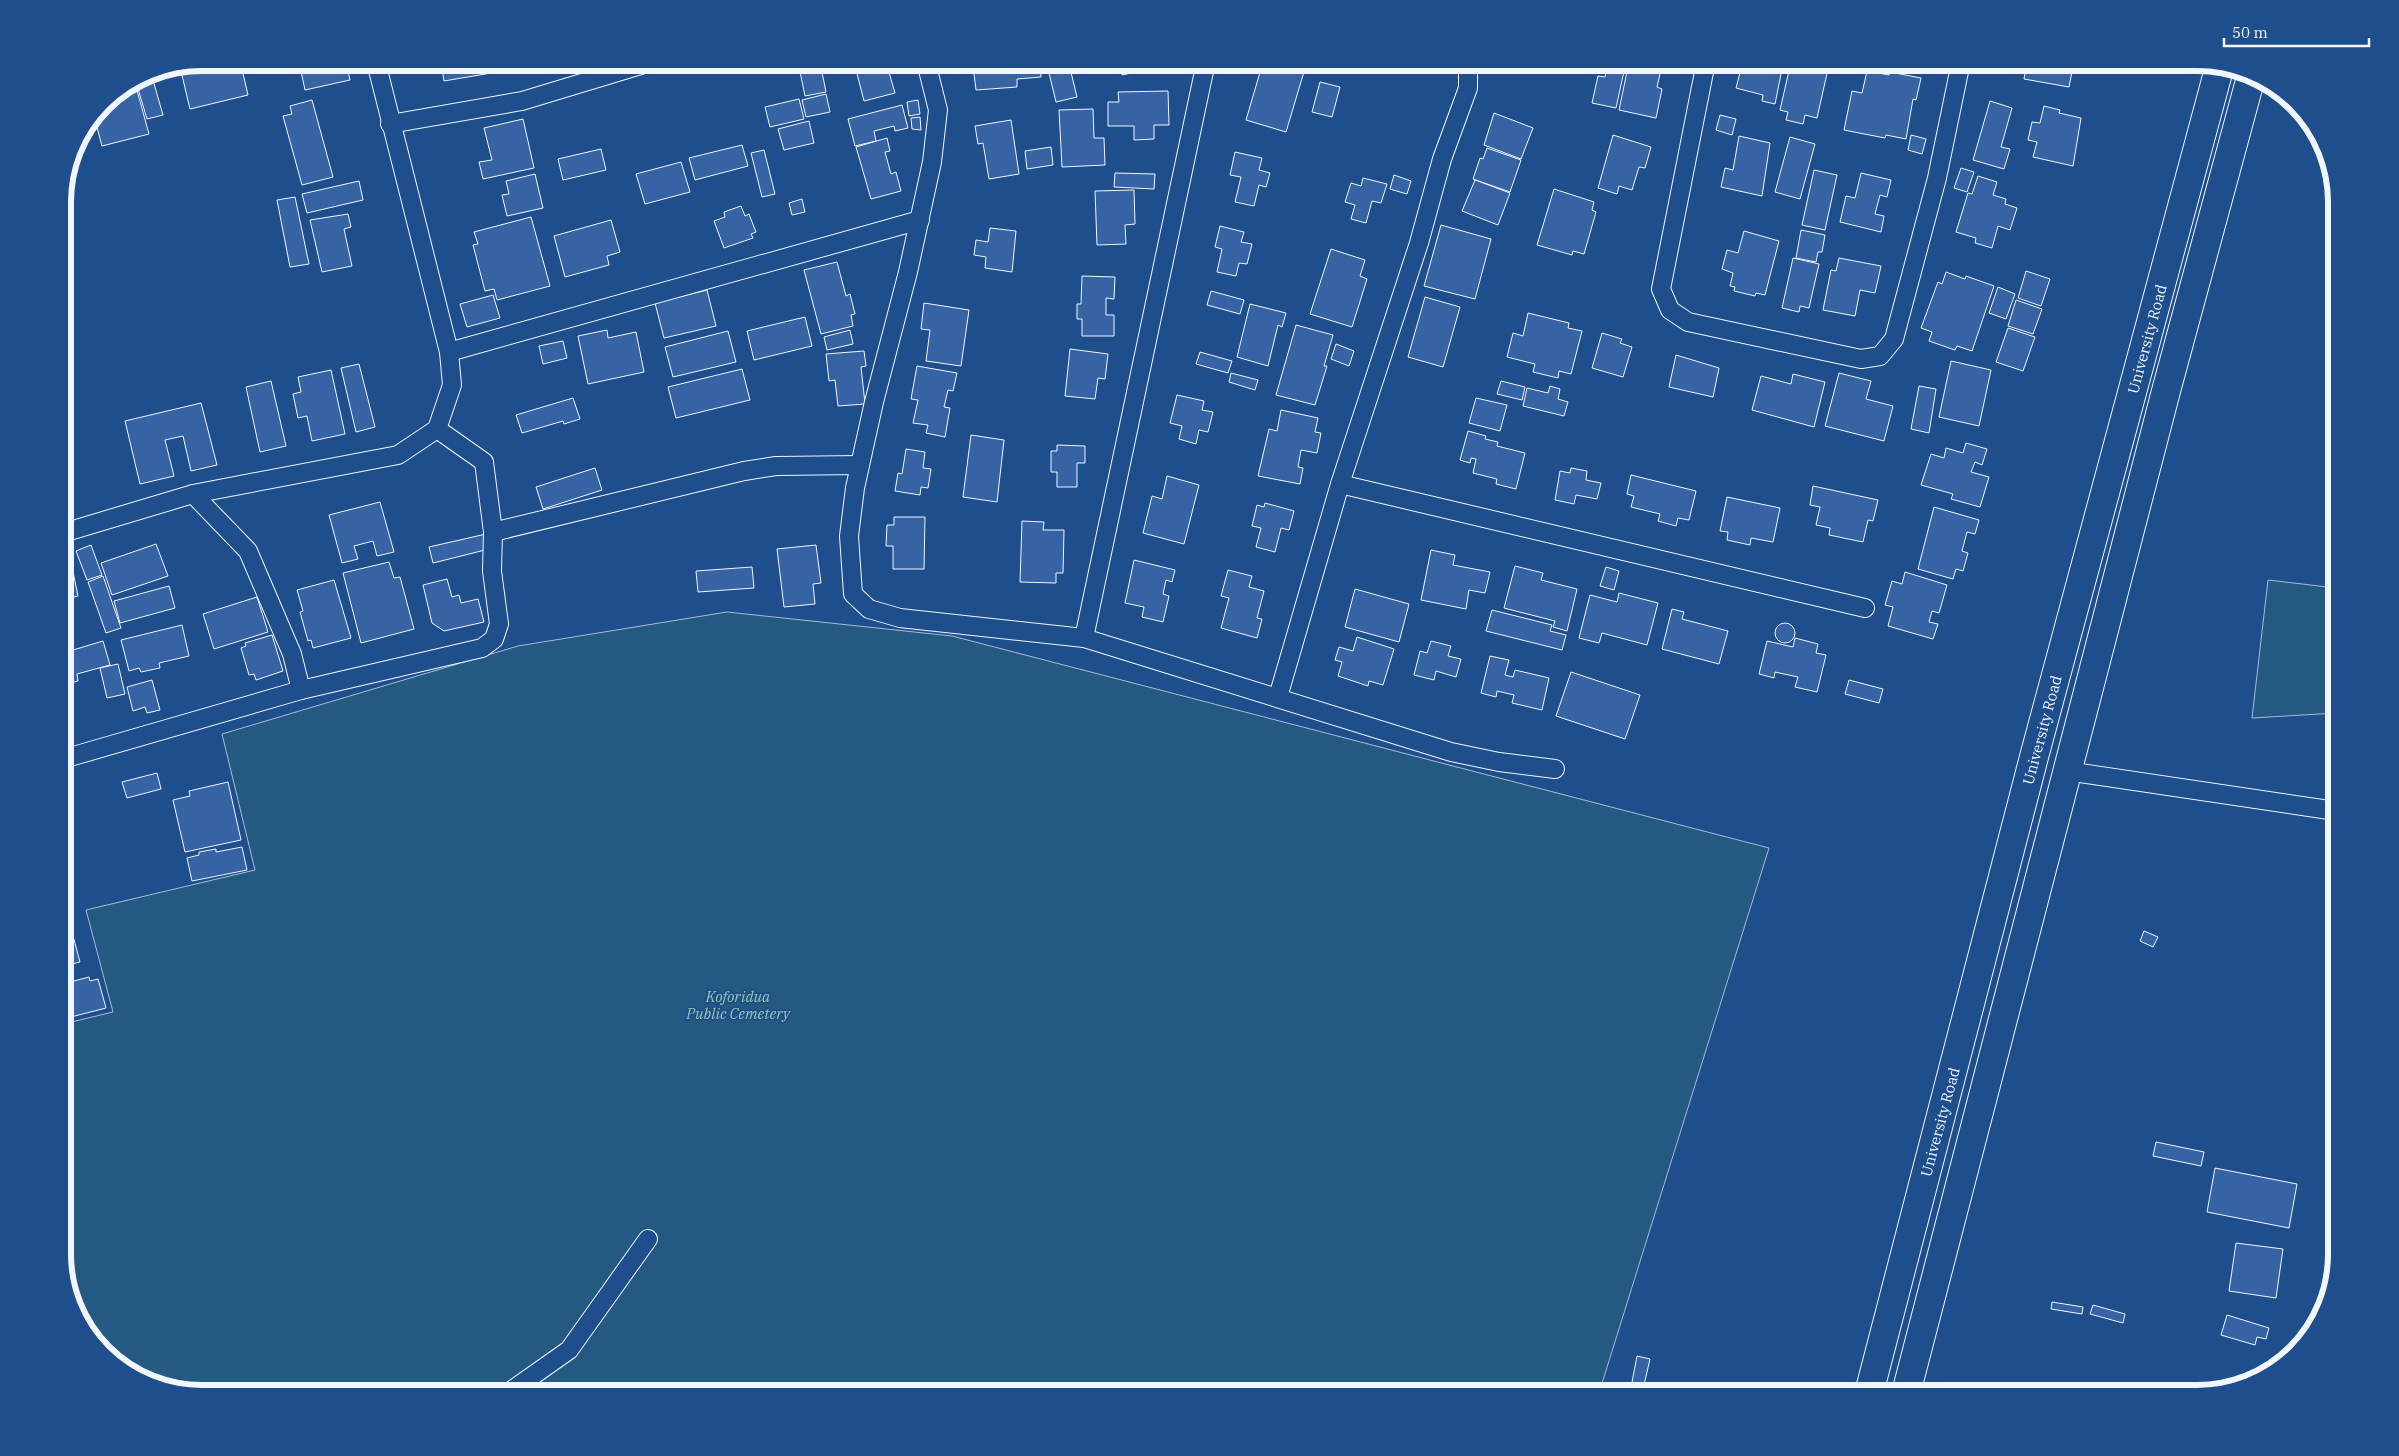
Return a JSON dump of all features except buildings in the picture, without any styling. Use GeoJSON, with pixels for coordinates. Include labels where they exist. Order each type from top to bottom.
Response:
{"type":"FeatureCollection","features":[{"type":"Feature","properties":{"kind":"highway","name":"University Road"},"geometry":{"type":"LineString","coordinates":[[1871,1385],[2034,758],[2218,73]]}},
{"type":"Feature","properties":{"kind":"highway"},"geometry":{"type":"LineString","coordinates":[[1908,1385],[2067,771],[2250,82]]}},
{"type":"Feature","properties":{"kind":"street"},"geometry":{"type":"LineString","coordinates":[[72,530],[193,494],[398,455],[437,428],[452,385],[449,352],[378,71]]}},
{"type":"Feature","properties":{"kind":"street"},"geometry":{"type":"LineString","coordinates":[[390,124],[522,101],[621,71]]}},
{"type":"Feature","properties":{"kind":"street"},"geometry":{"type":"LineString","coordinates":[[928,71],[938,110],[932,162],[920,220],[860,465],[849,536],[853,594],[869,609],[900,618],[1084,638],[1451,752],[1499,762],[1555,769]]}},
{"type":"Feature","properties":{"kind":"street"},"geometry":{"type":"LineString","coordinates":[[1084,638],[1204,71]]}},
{"type":"Feature","properties":{"kind":"street"},"geometry":{"type":"LineString","coordinates":[[1278,697],[1340,484],[1419,243],[1442,159],[1468,88],[1468,71]]}},
{"type":"Feature","properties":{"kind":"street"},"geometry":{"type":"LineString","coordinates":[[1704,71],[1661,289],[1670,310],[1688,322],[1861,359],[1880,356],[1894,339],[1937,178],[1959,71]]}},
{"type":"Feature","properties":{"kind":"street"},"geometry":{"type":"LineString","coordinates":[[449,352],[920,220]]}},
{"type":"Feature","properties":{"kind":"street"},"geometry":{"type":"LineString","coordinates":[[72,756],[301,690],[482,648],[494,639],[499,624],[492,572],[494,532],[484,462],[437,428]]}},
{"type":"Feature","properties":{"kind":"street"},"geometry":{"type":"LineString","coordinates":[[494,532],[744,471],[776,466],[860,465]]}},
{"type":"Feature","properties":{"kind":"street"},"geometry":{"type":"LineString","coordinates":[[1340,484],[1865,608]]}},
{"type":"Feature","properties":{"kind":"street"},"geometry":{"type":"LineString","coordinates":[[193,494],[248,551],[292,654],[301,690]]}},
{"type":"Feature","properties":{"kind":"street"},"geometry":{"type":"LineString","coordinates":[[2067,771],[2328,810]]}},
{"type":"Feature","properties":{"kind":"street"},"geometry":{"type":"LineString","coordinates":[[521,1385],[570,1350],[648,1239]]}},
{"type":"Feature","properties":{"kind":"green space"},"geometry":{"type":"Polygon","coordinates":[[[2268,580],[2327,587],[2327,714],[2252,718],[2268,580]]]}},
{"type":"Feature","properties":{"kind":"green space","name":"Koforidua Public Cemetery"},"geometry":{"type":"Polygon","coordinates":[[[727,612],[952,636],[1769,848],[1601,1385],[203,1385],[185,1384],[152,1375],[123,1358],[98,1333],[89,1319],[81,1304],[72,1271],[72,1022],[113,1012],[86,910],[255,870],[222,734],[518,646],[727,612]]]}}]}
